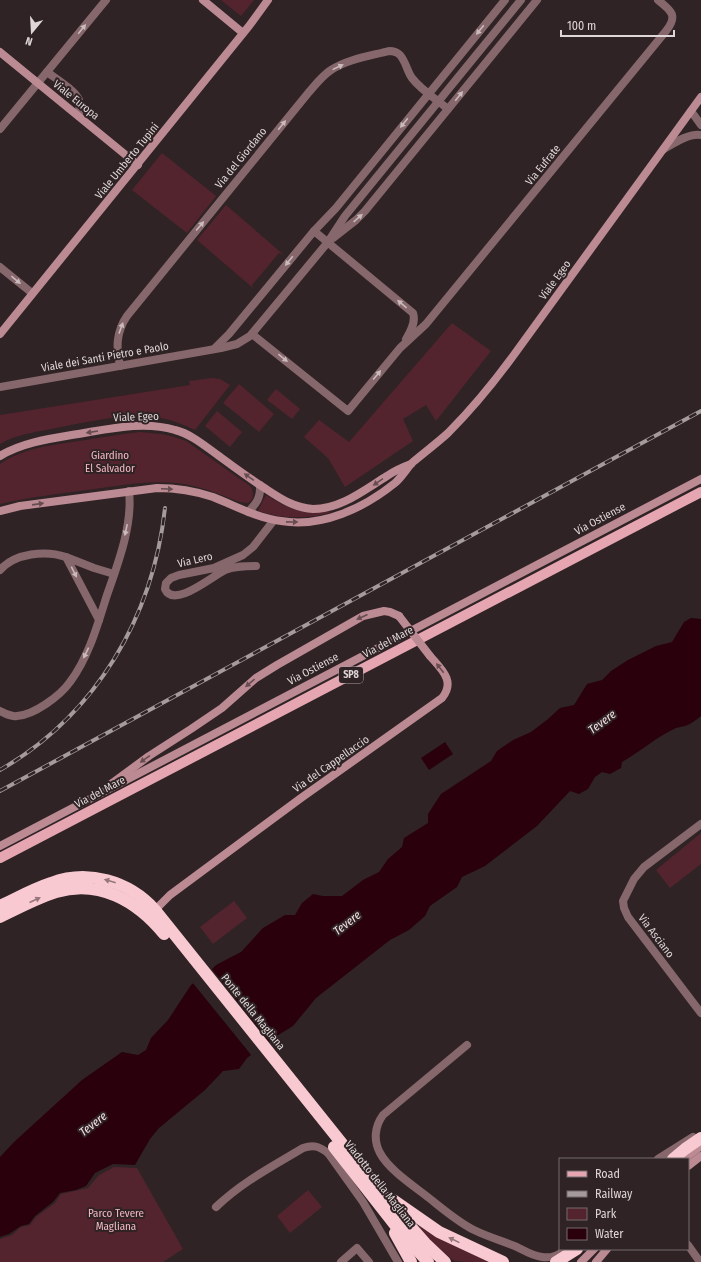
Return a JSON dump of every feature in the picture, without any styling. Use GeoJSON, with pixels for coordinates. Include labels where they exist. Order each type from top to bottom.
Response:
{"type":"FeatureCollection","features":[{"type":"Feature","properties":{"kind":"highway"},"geometry":{"type":"LineString","coordinates":[[0,906],[51,882],[73,878],[109,880],[129,889],[141,904],[148,917],[162,925]]}},
{"type":"Feature","properties":{"kind":"highway"},"geometry":{"type":"LineString","coordinates":[[0,917],[57,892],[82,888],[110,893],[155,910],[162,925]]}},
{"type":"Feature","properties":{"kind":"highway"},"geometry":{"type":"LineString","coordinates":[[0,922],[15,910]]}},
{"type":"Feature","properties":{"kind":"highway","name":"Ponte della Magliana"},"geometry":{"type":"LineString","coordinates":[[162,925],[318,1120]]}},
{"type":"Feature","properties":{"kind":"highway","name":"Viadotto della Magliana"},"geometry":{"type":"LineString","coordinates":[[318,1120],[331,1150],[380,1197]]}},
{"type":"Feature","properties":{"kind":"highway","name":"Viadotto della Magliana"},"geometry":{"type":"LineString","coordinates":[[318,1120],[380,1197],[408,1241],[429,1258],[445,1262]]}},
{"type":"Feature","properties":{"kind":"highway"},"geometry":{"type":"LineString","coordinates":[[674,1158],[701,1138]]}},
{"type":"Feature","properties":{"kind":"highway"},"geometry":{"type":"LineString","coordinates":[[380,1197],[439,1232],[503,1262]]}},
{"type":"Feature","properties":{"kind":"highway"},"geometry":{"type":"LineString","coordinates":[[380,1197],[411,1262]]}},
{"type":"Feature","properties":{"kind":"highway"},"geometry":{"type":"LineString","coordinates":[[556,1262],[576,1250]]}},
{"type":"Feature","properties":{"kind":"highway"},"geometry":{"type":"LineString","coordinates":[[570,1262],[577,1250]]}},
{"type":"Feature","properties":{"kind":"main road"},"geometry":{"type":"LineString","coordinates":[[203,0],[243,33]]}},
{"type":"Feature","properties":{"kind":"main road","name":"Viale Umberto Tupini"},"geometry":{"type":"LineString","coordinates":[[0,334],[138,165],[268,0]]}},
{"type":"Feature","properties":{"kind":"main road","name":"Viale Europa"},"geometry":{"type":"LineString","coordinates":[[0,52],[138,165]]}},
{"type":"Feature","properties":{"kind":"main road","name":"Viale Egeo"},"geometry":{"type":"LineString","coordinates":[[0,511],[20,506],[128,491],[166,488],[193,492],[274,520],[291,522],[313,521],[335,516],[364,503],[394,483],[403,475],[412,464],[447,434],[471,410],[488,390],[701,97]]}},
{"type":"Feature","properties":{"kind":"main road","name":"Viale Egeo"},"geometry":{"type":"LineString","coordinates":[[0,456],[23,445],[52,439],[113,429],[141,426],[160,426],[187,435],[280,498],[295,506],[310,508],[322,508],[336,505],[390,474],[412,464]]}},
{"type":"Feature","properties":{"kind":"main road","name":"Via Ostiense"},"geometry":{"type":"LineString","coordinates":[[0,846],[701,479]]}},
{"type":"Feature","properties":{"kind":"main road","name":"Via del Mare"},"geometry":{"type":"LineString","coordinates":[[0,858],[701,492]]}},
{"type":"Feature","properties":{"kind":"main road","name":"Via del Cappellaccio"},"geometry":{"type":"LineString","coordinates":[[101,793],[119,777],[222,708],[256,678],[363,616],[386,611],[395,613],[399,616],[444,673],[448,681],[447,689],[443,696],[438,700],[295,802],[170,895],[155,910]]}},
{"type":"Feature","properties":{"kind":"main road"},"geometry":{"type":"LineString","coordinates":[[685,1158],[701,1146]]}},
{"type":"Feature","properties":{"kind":"main road"},"geometry":{"type":"LineString","coordinates":[[689,1165],[701,1156]]}},
{"type":"Feature","properties":{"kind":"main road"},"geometry":{"type":"LineString","coordinates":[[581,1262],[593,1250]]}},
{"type":"Feature","properties":{"kind":"main road"},"geometry":{"type":"LineString","coordinates":[[596,1262],[606,1250]]}},
{"type":"Feature","properties":{"kind":"street"},"geometry":{"type":"LineString","coordinates":[[0,129],[106,0]]}},
{"type":"Feature","properties":{"kind":"street"},"geometry":{"type":"LineString","coordinates":[[214,350],[220,345],[314,231],[336,208],[505,0]]}},
{"type":"Feature","properties":{"kind":"street"},"geometry":{"type":"LineString","coordinates":[[328,242],[345,216],[521,0]]}},
{"type":"Feature","properties":{"kind":"street"},"geometry":{"type":"LineString","coordinates":[[328,242],[359,218],[537,0]]}},
{"type":"Feature","properties":{"kind":"street","name":"Via Eufrate"},"geometry":{"type":"LineString","coordinates":[[400,348],[426,324],[672,23],[673,17],[669,9],[658,0]]}},
{"type":"Feature","properties":{"kind":"street"},"geometry":{"type":"LineString","coordinates":[[497,9],[517,25]]}},
{"type":"Feature","properties":{"kind":"street","name":"Via del Giordano"},"geometry":{"type":"LineString","coordinates":[[120,366],[117,341],[120,327],[127,316],[322,78],[343,64],[393,51],[400,56],[412,78],[429,93]]}},
{"type":"Feature","properties":{"kind":"street"},"geometry":{"type":"LineString","coordinates":[[461,55],[480,70]]}},
{"type":"Feature","properties":{"kind":"street"},"geometry":{"type":"LineString","coordinates":[[47,72],[78,97],[80,103],[79,116]]}},
{"type":"Feature","properties":{"kind":"street"},"geometry":{"type":"LineString","coordinates":[[429,93],[448,109]]}},
{"type":"Feature","properties":{"kind":"street"},"geometry":{"type":"LineString","coordinates":[[691,111],[701,125]]}},
{"type":"Feature","properties":{"kind":"street"},"geometry":{"type":"LineString","coordinates":[[664,148],[689,137],[701,135]]}},
{"type":"Feature","properties":{"kind":"street"},"geometry":{"type":"LineString","coordinates":[[392,138],[411,153]]}},
{"type":"Feature","properties":{"kind":"street"},"geometry":{"type":"LineString","coordinates":[[364,173],[384,189]]}},
{"type":"Feature","properties":{"kind":"street"},"geometry":{"type":"LineString","coordinates":[[252,334],[348,411],[400,348],[413,325],[413,312],[314,231]]}},
{"type":"Feature","properties":{"kind":"street","name":"Viale dei Santi Pietro e Paolo"},"geometry":{"type":"LineString","coordinates":[[0,387],[214,350],[237,344],[252,334],[328,242]]}},
{"type":"Feature","properties":{"kind":"street"},"geometry":{"type":"LineString","coordinates":[[0,267],[32,293]]}},
{"type":"Feature","properties":{"kind":"street"},"geometry":{"type":"LineString","coordinates":[[248,512],[255,506],[258,500],[260,485]]}},
{"type":"Feature","properties":{"kind":"street"},"geometry":{"type":"LineString","coordinates":[[0,711],[11,716],[25,715],[48,703],[60,694],[70,683],[76,673],[91,642],[123,544],[130,501],[128,491]]}},
{"type":"Feature","properties":{"kind":"street","name":"Via Lero"},"geometry":{"type":"LineString","coordinates":[[256,566],[240,566],[225,570],[179,596],[168,594],[164,589],[166,583],[171,578],[214,568],[246,553],[274,520]]}},
{"type":"Feature","properties":{"kind":"street"},"geometry":{"type":"LineString","coordinates":[[0,570],[6,564],[13,561],[36,554],[52,553],[114,574]]}},
{"type":"Feature","properties":{"kind":"street"},"geometry":{"type":"LineString","coordinates":[[66,558],[99,620]]}},
{"type":"Feature","properties":{"kind":"street","name":"Via Asciano"},"geometry":{"type":"LineString","coordinates":[[701,824],[644,867],[634,879],[623,901],[628,918],[701,1013]]}},
{"type":"Feature","properties":{"kind":"street"},"geometry":{"type":"LineString","coordinates":[[466,1045],[383,1115],[377,1125],[376,1133],[376,1143],[380,1153],[388,1163],[410,1183],[445,1211],[474,1230],[541,1257],[556,1256],[565,1250]]}},
{"type":"Feature","properties":{"kind":"street"},"geometry":{"type":"LineString","coordinates":[[660,1158],[701,1132]]}},
{"type":"Feature","properties":{"kind":"street"},"geometry":{"type":"LineString","coordinates":[[216,1207],[245,1183],[304,1148],[316,1146],[331,1150],[398,1262]]}},
{"type":"Feature","properties":{"kind":"street"},"geometry":{"type":"LineString","coordinates":[[689,1246],[700,1262]]}},
{"type":"Feature","properties":{"kind":"street"},"geometry":{"type":"LineString","coordinates":[[341,1262],[358,1248],[369,1262]]}},
{"type":"Feature","properties":{"kind":"green space"},"geometry":{"type":"Polygon","coordinates":[[[221,0],[254,0],[241,16],[221,0]]]}},
{"type":"Feature","properties":{"kind":"green space"},"geometry":{"type":"Polygon","coordinates":[[[162,153],[216,196],[187,233],[132,190],[162,153]]]}},
{"type":"Feature","properties":{"kind":"green space"},"geometry":{"type":"Polygon","coordinates":[[[226,205],[284,255],[279,253],[252,285],[253,288],[197,240],[226,205]]]}},
{"type":"Feature","properties":{"kind":"green space"},"geometry":{"type":"Polygon","coordinates":[[[452,323],[491,351],[436,421],[426,405],[403,419],[413,441],[345,487],[328,458],[304,437],[319,420],[349,442],[452,323]]]}},
{"type":"Feature","properties":{"kind":"green space"},"geometry":{"type":"Polygon","coordinates":[[[212,378],[220,379],[230,385],[195,430],[166,419],[136,416],[90,421],[27,434],[0,444],[0,415],[190,385],[189,381],[212,378]]]}},
{"type":"Feature","properties":{"kind":"green space"},"geometry":{"type":"Polygon","coordinates":[[[239,384],[274,414],[259,432],[223,403],[239,384]]]}},
{"type":"Feature","properties":{"kind":"green space"},"geometry":{"type":"Polygon","coordinates":[[[276,389],[300,409],[292,419],[267,400],[276,389]]]}},
{"type":"Feature","properties":{"kind":"green space"},"geometry":{"type":"Polygon","coordinates":[[[217,411],[242,432],[230,447],[205,426],[217,411]]]}},
{"type":"Feature","properties":{"kind":"green space","name":"Giardino El Salvador"},"geometry":{"type":"Polygon","coordinates":[[[140,432],[161,434],[186,441],[250,486],[253,493],[253,498],[247,503],[240,502],[208,490],[192,486],[176,483],[154,482],[120,485],[22,499],[0,504],[0,464],[18,454],[48,446],[140,432]]]}},
{"type":"Feature","properties":{"kind":"green space"},"geometry":{"type":"Polygon","coordinates":[[[266,495],[296,510],[311,512],[329,511],[330,513],[303,517],[285,517],[267,514],[258,511],[266,495]]]}},
{"type":"Feature","properties":{"kind":"green space"},"geometry":{"type":"Polygon","coordinates":[[[701,833],[701,864],[670,888],[656,870],[701,833]]]}},
{"type":"Feature","properties":{"kind":"green space"},"geometry":{"type":"Polygon","coordinates":[[[234,901],[247,918],[213,944],[200,927],[234,901]]]}},
{"type":"Feature","properties":{"kind":"green space","name":"Parco Tevere Magliana"},"geometry":{"type":"Polygon","coordinates":[[[114,1167],[137,1168],[183,1249],[163,1262],[0,1262],[0,1239],[12,1235],[21,1227],[30,1225],[36,1217],[55,1203],[61,1194],[88,1188],[99,1175],[114,1167]]]}},
{"type":"Feature","properties":{"kind":"green space"},"geometry":{"type":"Polygon","coordinates":[[[308,1190],[322,1207],[290,1233],[277,1216],[308,1190]]]}},
{"type":"Feature","properties":{"kind":"green space"},"geometry":{"type":"Polygon","coordinates":[[[418,1224],[490,1262],[455,1261],[446,1255],[424,1233],[418,1224]]]}},
{"type":"Feature","properties":{"kind":"water","name":"Tevere"},"geometry":{"type":"Polygon","coordinates":[[[691,618],[701,619],[701,716],[689,724],[676,728],[655,740],[622,762],[621,768],[610,774],[602,772],[595,777],[588,789],[579,794],[570,791],[537,826],[485,866],[462,877],[457,887],[430,906],[425,916],[409,930],[390,940],[316,998],[293,1026],[275,1037],[247,1058],[239,1069],[223,1071],[205,1090],[159,1128],[150,1139],[135,1165],[113,1164],[95,1173],[86,1186],[76,1190],[60,1193],[53,1202],[35,1216],[29,1224],[21,1226],[9,1234],[0,1237],[0,1157],[14,1142],[82,1080],[122,1052],[138,1055],[146,1050],[151,1038],[168,1020],[191,985],[216,965],[241,952],[263,928],[285,915],[295,915],[302,903],[313,894],[323,896],[342,896],[363,880],[379,872],[388,859],[402,847],[404,838],[428,823],[428,814],[441,794],[491,761],[497,751],[513,740],[531,732],[560,708],[574,705],[587,684],[602,680],[611,671],[628,660],[656,646],[672,642],[684,622],[691,618]]]}},
{"type":"Feature","properties":{"kind":"water"},"geometry":{"type":"Polygon","coordinates":[[[445,742],[453,754],[429,770],[421,758],[445,742]]]}},
{"type":"Feature","properties":{"kind":"pier"},"geometry":{"type":"Polygon","coordinates":[[[211,968],[270,1043],[252,1056],[192,982],[211,968]]]}},
{"type":"Feature","properties":{"kind":"railway"},"geometry":{"type":"LineString","coordinates":[[0,791],[701,411]]}},
{"type":"Feature","properties":{"kind":"railway"},"geometry":{"type":"LineString","coordinates":[[0,770],[34,747],[65,721],[91,692],[114,659],[133,624],[148,587],[158,548],[165,508]]}}]}
